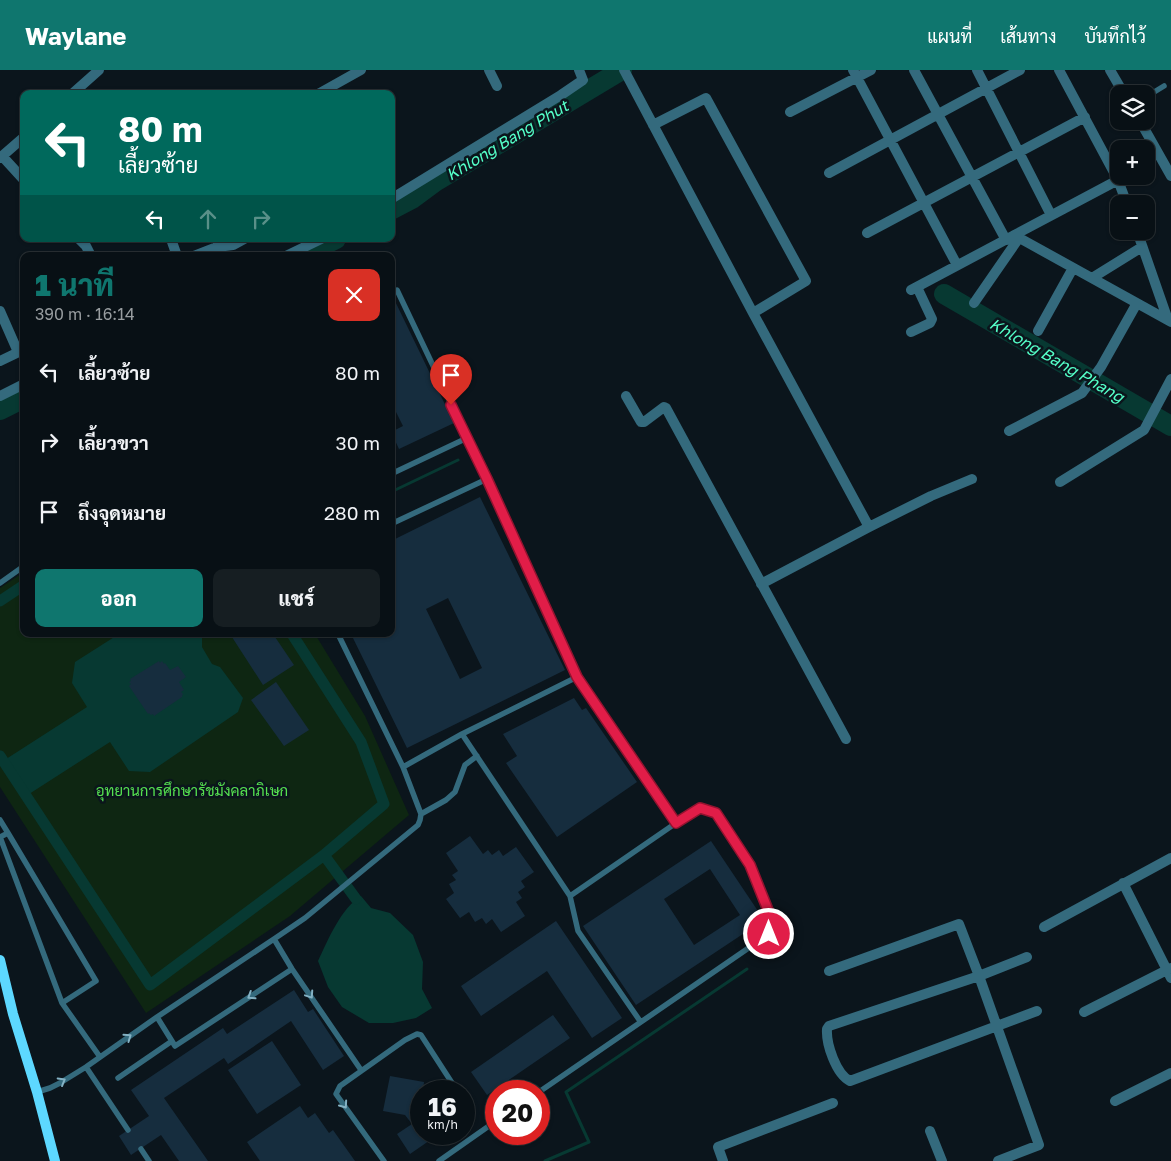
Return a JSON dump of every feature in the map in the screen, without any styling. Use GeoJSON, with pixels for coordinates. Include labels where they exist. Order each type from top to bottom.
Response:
{"type":"FeatureCollection","features":[{"type":"Feature","properties":{"kind":"street"},"geometry":{"type":"LineString","coordinates":[[76,90],[98,70]]}},
{"type":"Feature","properties":{"kind":"street"},"geometry":{"type":"LineString","coordinates":[[325,90],[361,70]]}},
{"type":"Feature","properties":{"kind":"street"},"geometry":{"type":"LineString","coordinates":[[488,70],[497,86]]}},
{"type":"Feature","properties":{"kind":"street"},"geometry":{"type":"LineString","coordinates":[[395,197],[583,80],[579,70]]}},
{"type":"Feature","properties":{"kind":"street"},"geometry":{"type":"LineString","coordinates":[[624,70],[869,527]]}},
{"type":"Feature","properties":{"kind":"street"},"geometry":{"type":"LineString","coordinates":[[790,112],[854,74],[871,70]]}},
{"type":"Feature","properties":{"kind":"street"},"geometry":{"type":"LineString","coordinates":[[914,70],[972,177],[1013,238],[1092,278],[1170,321]]}},
{"type":"Feature","properties":{"kind":"street"},"geometry":{"type":"LineString","coordinates":[[977,70],[1051,215]]}},
{"type":"Feature","properties":{"kind":"street"},"geometry":{"type":"LineString","coordinates":[[829,173],[1020,70]]}},
{"type":"Feature","properties":{"kind":"street"},"geometry":{"type":"LineString","coordinates":[[1059,70],[1110,165]]}},
{"type":"Feature","properties":{"kind":"street"},"geometry":{"type":"LineString","coordinates":[[1110,70],[1119,85]]}},
{"type":"Feature","properties":{"kind":"street"},"geometry":{"type":"LineString","coordinates":[[854,74],[957,265]]}},
{"type":"Feature","properties":{"kind":"street"},"geometry":{"type":"LineString","coordinates":[[653,125],[706,98],[806,280],[753,313]]}},
{"type":"Feature","properties":{"kind":"street"},"geometry":{"type":"LineString","coordinates":[[868,233],[1085,117]]}},
{"type":"Feature","properties":{"kind":"street"},"geometry":{"type":"LineString","coordinates":[[1145,130],[1171,176]]}},
{"type":"Feature","properties":{"kind":"street"},"geometry":{"type":"LineString","coordinates":[[20,140],[1,157],[20,176]]}},
{"type":"Feature","properties":{"kind":"street"},"geometry":{"type":"LineString","coordinates":[[911,332],[930,323],[932,319],[914,288],[1013,238],[1051,215],[1110,184]]}},
{"type":"Feature","properties":{"kind":"street"},"geometry":{"type":"LineString","coordinates":[[974,303],[1013,238]]}},
{"type":"Feature","properties":{"kind":"street"},"geometry":{"type":"LineString","coordinates":[[1140,240],[1170,321]]}},
{"type":"Feature","properties":{"kind":"street"},"geometry":{"type":"LineString","coordinates":[[202,252],[219,243],[233,245],[238,242]]}},
{"type":"Feature","properties":{"kind":"street"},"geometry":{"type":"LineString","coordinates":[[294,252],[315,242]]}},
{"type":"Feature","properties":{"kind":"street"},"geometry":{"type":"LineString","coordinates":[[1092,278],[1142,246]]}},
{"type":"Feature","properties":{"kind":"street"},"geometry":{"type":"LineString","coordinates":[[1038,331],[1073,268]]}},
{"type":"Feature","properties":{"kind":"street"},"geometry":{"type":"LineString","coordinates":[[1009,431],[1082,393],[1102,367],[1137,303]]}},
{"type":"Feature","properties":{"kind":"street"},"geometry":{"type":"LineString","coordinates":[[0,311],[20,349]]}},
{"type":"Feature","properties":{"kind":"street"},"geometry":{"type":"LineString","coordinates":[[0,361],[20,351]]}},
{"type":"Feature","properties":{"kind":"street"},"geometry":{"type":"LineString","coordinates":[[1060,482],[1144,430],[1171,380]]}},
{"type":"Feature","properties":{"kind":"street"},"geometry":{"type":"LineString","coordinates":[[0,396],[20,386]]}},
{"type":"Feature","properties":{"kind":"street"},"geometry":{"type":"LineString","coordinates":[[626,396],[641,422],[644,422],[664,407],[666,408],[846,738]]}},
{"type":"Feature","properties":{"kind":"street"},"geometry":{"type":"LineString","coordinates":[[761,584],[931,496],[972,479]]}},
{"type":"Feature","properties":{"kind":"street"},"geometry":{"type":"LineString","coordinates":[[1044,927],[1171,858]]}},
{"type":"Feature","properties":{"kind":"street"},"geometry":{"type":"LineString","coordinates":[[1084,1012],[1170,972],[1124,883]]}},
{"type":"Feature","properties":{"kind":"street"},"geometry":{"type":"LineString","coordinates":[[829,971],[959,924],[1039,1145],[998,1161]]}},
{"type":"Feature","properties":{"kind":"street"},"geometry":{"type":"LineString","coordinates":[[1027,958],[829,1026],[827,1035],[838,1069],[843,1077],[850,1081],[1037,1012]]}},
{"type":"Feature","properties":{"kind":"street"},"geometry":{"type":"LineString","coordinates":[[0,960],[3,985],[37,1092],[55,1161]]}},
{"type":"Feature","properties":{"kind":"street"},"geometry":{"type":"LineString","coordinates":[[1115,1101],[1171,1073]]}},
{"type":"Feature","properties":{"kind":"street"},"geometry":{"type":"LineString","coordinates":[[723,1161],[718,1147],[834,1103]]}},
{"type":"Feature","properties":{"kind":"street"},"geometry":{"type":"LineString","coordinates":[[930,1131],[942,1161]]}},
{"type":"Feature","properties":{"kind":"lane"},"geometry":{"type":"LineString","coordinates":[[1155,92],[1164,86]]}},
{"type":"Feature","properties":{"kind":"lane"},"geometry":{"type":"LineString","coordinates":[[395,291],[397,290],[487,479],[577,677],[676,823]]}},
{"type":"Feature","properties":{"kind":"lane"},"geometry":{"type":"LineString","coordinates":[[395,472],[467,438]]}},
{"type":"Feature","properties":{"kind":"lane"},"geometry":{"type":"LineString","coordinates":[[395,522],[487,479]]}},
{"type":"Feature","properties":{"kind":"lane"},"geometry":{"type":"LineString","coordinates":[[0,583],[20,569]]}},
{"type":"Feature","properties":{"kind":"lane"},"geometry":{"type":"LineString","coordinates":[[37,1092],[60,1083],[86,1067],[304,918],[418,825],[420,814],[403,767],[339,637]]}},
{"type":"Feature","properties":{"kind":"lane"},"geometry":{"type":"LineString","coordinates":[[403,767],[462,734],[577,677]]}},
{"type":"Feature","properties":{"kind":"lane"},"geometry":{"type":"LineString","coordinates":[[462,734],[570,896],[578,931],[640,1022]]}},
{"type":"Feature","properties":{"kind":"lane"},"geometry":{"type":"LineString","coordinates":[[420,814],[446,800],[454,792],[465,765],[477,756]]}},
{"type":"Feature","properties":{"kind":"lane"},"geometry":{"type":"LineString","coordinates":[[550,1084],[769,934],[774,925],[750,865],[716,813],[700,808],[570,896]]}},
{"type":"Feature","properties":{"kind":"lane"},"geometry":{"type":"LineString","coordinates":[[0,820],[96,981],[62,1003]]}},
{"type":"Feature","properties":{"kind":"lane"},"geometry":{"type":"LineString","coordinates":[[8,833],[0,837],[62,1003],[100,1057]]}},
{"type":"Feature","properties":{"kind":"lane"},"geometry":{"type":"LineString","coordinates":[[274,939],[292,969],[361,1070]]}},
{"type":"Feature","properties":{"kind":"lane"},"geometry":{"type":"LineString","coordinates":[[157,1017],[175,1046],[292,969]]}},
{"type":"Feature","properties":{"kind":"lane"},"geometry":{"type":"LineString","coordinates":[[384,1161],[336,1094],[340,1086],[405,1040],[417,1034],[421,1035],[450,1080]]}},
{"type":"Feature","properties":{"kind":"lane"},"geometry":{"type":"LineString","coordinates":[[118,1078],[172,1041]]}},
{"type":"Feature","properties":{"kind":"lane"},"geometry":{"type":"LineString","coordinates":[[86,1067],[128,1130]]}},
{"type":"Feature","properties":{"kind":"lane"},"geometry":{"type":"LineString","coordinates":[[439,1161],[485,1129]]}},
{"type":"Feature","properties":{"kind":"lane"},"geometry":{"type":"LineString","coordinates":[[141,1149],[149,1161]]}},
{"type":"Feature","properties":{"kind":"green space","name":"อุทยานการศึกษารัชมังคลาภิเษก"},"geometry":{"type":"Polygon","coordinates":[[[20,575],[20,637],[317,637],[365,716],[409,815],[290,916],[146,1013],[0,787],[0,588],[20,575]]]}},
{"type":"Feature","properties":{"kind":"shaded area"},"geometry":{"type":"Polygon","coordinates":[[[114,637],[202,637],[202,647],[212,664],[220,667],[243,698],[238,712],[150,772],[129,771],[110,742],[26,796],[3,761],[87,707],[72,683],[75,662],[114,637]]]}},
{"type":"Feature","properties":{"kind":"shaded area"},"geometry":{"type":"Polygon","coordinates":[[[361,896],[371,908],[390,913],[413,935],[423,962],[422,989],[432,1008],[416,1018],[393,1023],[369,1023],[342,1007],[328,987],[318,961],[341,916],[361,896]]]}},
{"type":"Feature","properties":{"kind":"building"},"geometry":{"type":"Polygon","coordinates":[[[395,301],[454,423],[399,449],[395,440],[395,430],[403,426],[395,410],[395,301]]]}},
{"type":"Feature","properties":{"kind":"building"},"geometry":{"type":"Polygon","coordinates":[[[480,497],[565,670],[407,748],[352,637],[395,637],[395,539],[480,497]],[[448,598],[426,609],[460,679],[482,668],[448,598]]]}},
{"type":"Feature","properties":{"kind":"building"},"geometry":{"type":"Polygon","coordinates":[[[232,637],[275,637],[294,665],[263,685],[232,637]]]}},
{"type":"Feature","properties":{"kind":"building"},"geometry":{"type":"Polygon","coordinates":[[[159,661],[160,663],[162,661],[165,663],[170,670],[178,666],[186,677],[179,682],[184,690],[181,692],[183,694],[182,697],[154,716],[153,714],[148,714],[129,686],[131,684],[129,682],[131,681],[130,679],[159,661]]]}},
{"type":"Feature","properties":{"kind":"building"},"geometry":{"type":"Polygon","coordinates":[[[276,682],[309,730],[284,746],[251,700],[276,682]]]}},
{"type":"Feature","properties":{"kind":"building"},"geometry":{"type":"Polygon","coordinates":[[[574,698],[582,710],[586,708],[637,782],[557,837],[506,763],[517,756],[503,734],[574,698]]]}},
{"type":"Feature","properties":{"kind":"building"},"geometry":{"type":"Polygon","coordinates":[[[470,836],[483,854],[488,850],[492,855],[499,850],[503,856],[516,847],[534,872],[521,881],[525,887],[518,892],[522,898],[516,902],[525,916],[501,932],[492,919],[486,924],[482,918],[475,922],[469,912],[460,918],[446,899],[454,893],[449,884],[456,880],[452,875],[458,871],[446,853],[470,836]]]}},
{"type":"Feature","properties":{"kind":"building"},"geometry":{"type":"Polygon","coordinates":[[[711,841],[764,920],[636,1005],[583,926],[711,841]],[[710,869],[664,899],[694,945],[740,915],[710,869]]]}},
{"type":"Feature","properties":{"kind":"building"},"geometry":{"type":"Polygon","coordinates":[[[556,921],[622,1018],[592,1038],[547,971],[481,1016],[461,986],[556,921]]]}},
{"type":"Feature","properties":{"kind":"building"},"geometry":{"type":"Polygon","coordinates":[[[294,990],[308,1012],[313,1009],[344,1056],[323,1070],[291,1021],[228,1064],[224,1058],[164,1098],[208,1161],[179,1161],[161,1135],[131,1155],[119,1136],[149,1116],[131,1090],[223,1028],[227,1034],[294,990]]]}},
{"type":"Feature","properties":{"kind":"building"},"geometry":{"type":"Polygon","coordinates":[[[553,1015],[570,1038],[509,1080],[485,1080],[485,1092],[471,1072],[553,1015]]]}},
{"type":"Feature","properties":{"kind":"building"},"geometry":{"type":"Polygon","coordinates":[[[272,1041],[301,1085],[257,1114],[228,1070],[272,1041]]]}},
{"type":"Feature","properties":{"kind":"building"},"geometry":{"type":"Polygon","coordinates":[[[390,1076],[413,1080],[410,1080],[410,1121],[405,1115],[383,1111],[390,1076]]]}},
{"type":"Feature","properties":{"kind":"building"},"geometry":{"type":"Polygon","coordinates":[[[300,1106],[308,1118],[315,1113],[329,1133],[333,1130],[355,1161],[260,1161],[247,1142],[300,1106]]]}},
{"type":"Feature","properties":{"kind":"building"},"geometry":{"type":"Polygon","coordinates":[[[410,1125],[410,1145],[423,1145],[410,1154],[397,1134],[410,1125]]]}},
{"type":"Feature","properties":{"kind":"waterway","name":"Khlong Bang Phut"},"geometry":{"type":"LineString","coordinates":[[395,208],[622,70]]}},
{"type":"Feature","properties":{"kind":"waterway","name":"Khlong Bang Phut"},"geometry":{"type":"LineString","coordinates":[[310,252],[330,242]]}},
{"type":"Feature","properties":{"kind":"waterway","name":"Khlong Bang Phang"},"geometry":{"type":"LineString","coordinates":[[944,294],[1171,426]]}},
{"type":"Feature","properties":{"kind":"waterway","name":"Khlong Bang Phut"},"geometry":{"type":"LineString","coordinates":[[0,410],[20,400]]}},
{"type":"Feature","properties":{"kind":"waterway"},"geometry":{"type":"LineString","coordinates":[[395,490],[458,460]]}},
{"type":"Feature","properties":{"kind":"waterway"},"geometry":{"type":"LineString","coordinates":[[0,601],[20,588]]}},
{"type":"Feature","properties":{"kind":"waterway"},"geometry":{"type":"LineString","coordinates":[[0,756],[150,985],[324,855],[384,804],[361,742],[294,637]]}},
{"type":"Feature","properties":{"kind":"waterway"},"geometry":{"type":"LineString","coordinates":[[324,855],[356,899]]}},
{"type":"Feature","properties":{"kind":"waterway"},"geometry":{"type":"LineString","coordinates":[[545,1161],[589,1142],[566,1092],[747,969]]}},
{"type":"Feature","properties":{"kind":"route"},"geometry":{"type":"LineString","coordinates":[[451,405],[487,479],[577,677],[676,823],[700,808],[716,813],[750,865],[774,925],[769,934]]}}]}
